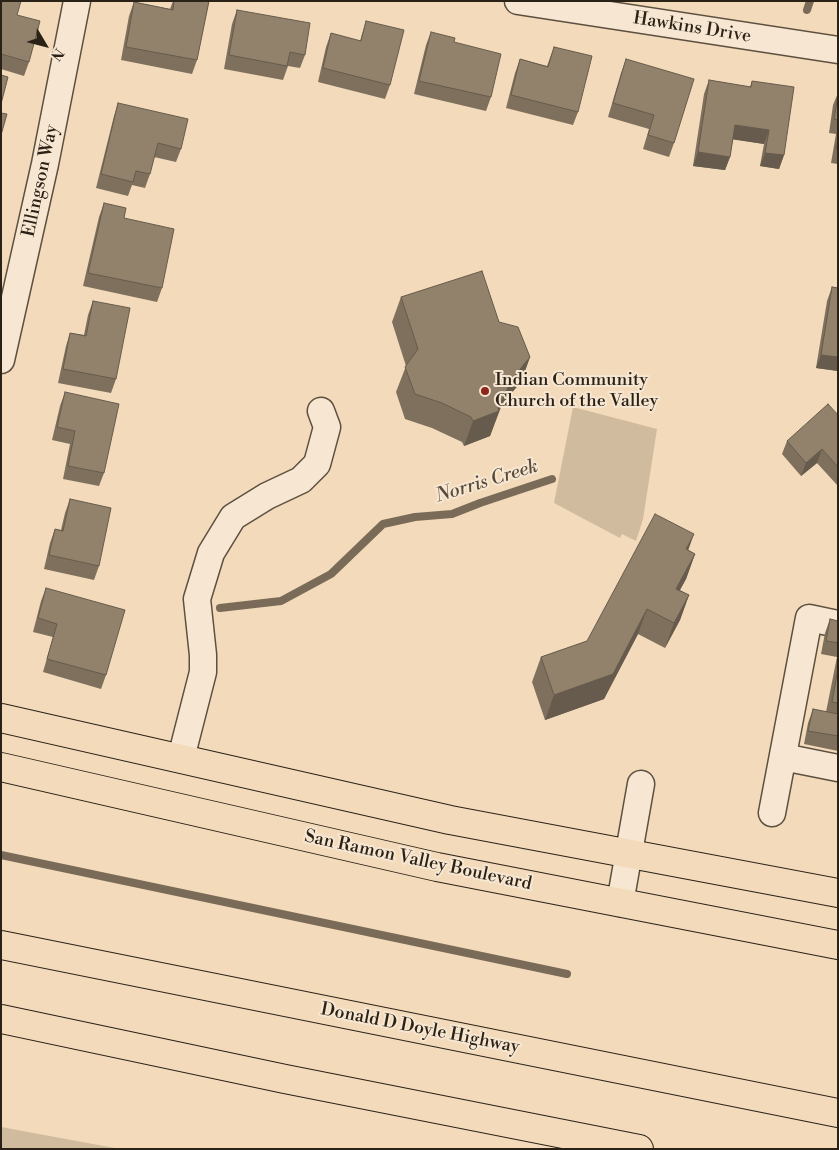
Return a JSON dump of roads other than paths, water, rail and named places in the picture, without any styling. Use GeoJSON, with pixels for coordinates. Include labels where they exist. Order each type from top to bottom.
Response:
{"type":"FeatureCollection","features":[{"type":"Feature","properties":{"kind":"main road"},"geometry":{"type":"LineString","coordinates":[[1,718],[450,820],[838,893]]}},
{"type":"Feature","properties":{"kind":"main road","name":"San Ramon Valley Boulevard"},"geometry":{"type":"LineString","coordinates":[[1,767],[410,861],[838,945]]}},
{"type":"Feature","properties":{"kind":"main road","name":"Donald D Doyle Highway"},"geometry":{"type":"LineString","coordinates":[[1,945],[838,1112]]}},
{"type":"Feature","properties":{"kind":"main road"},"geometry":{"type":"LineString","coordinates":[[1,1019],[285,1079],[639,1149]]}},
{"type":"Feature","properties":{"kind":"street","name":"Ellingson Way"},"geometry":{"type":"LineString","coordinates":[[1,360],[45,164],[78,1]]}},
{"type":"Feature","properties":{"kind":"street","name":"Hawkins Drive"},"geometry":{"type":"LineString","coordinates":[[518,1],[838,50]]}},
{"type":"Feature","properties":{"kind":"street"},"geometry":{"type":"LineString","coordinates":[[181,758],[203,672],[197,599],[211,553],[233,517],[267,496],[301,480],[317,464],[327,428],[321,411]]}},
{"type":"Feature","properties":{"kind":"street"},"geometry":{"type":"LineString","coordinates":[[772,813],[809,618],[838,624]]}},
{"type":"Feature","properties":{"kind":"street"},"geometry":{"type":"LineString","coordinates":[[783,757],[838,768]]}},
{"type":"Feature","properties":{"kind":"street"},"geometry":{"type":"LineString","coordinates":[[620,903],[630,855],[641,784]]}},
{"type":"Feature","properties":{"kind":"waterway","name":"Norris Creek"},"geometry":{"type":"LineString","coordinates":[[807,10],[810,1]]}},
{"type":"Feature","properties":{"kind":"waterway","name":"Norris Creek"},"geometry":{"type":"LineString","coordinates":[[220,608],[281,601],[331,574],[383,524],[415,517],[452,514],[552,479]]}},
{"type":"Feature","properties":{"kind":"waterway"},"geometry":{"type":"LineString","coordinates":[[1,855],[567,974]]}},
{"type":"Feature","properties":{"kind":"place","name":"Indian Community Church of the Valley"},"geometry":{"type":"Point","coordinates":[485,391]}}]}
